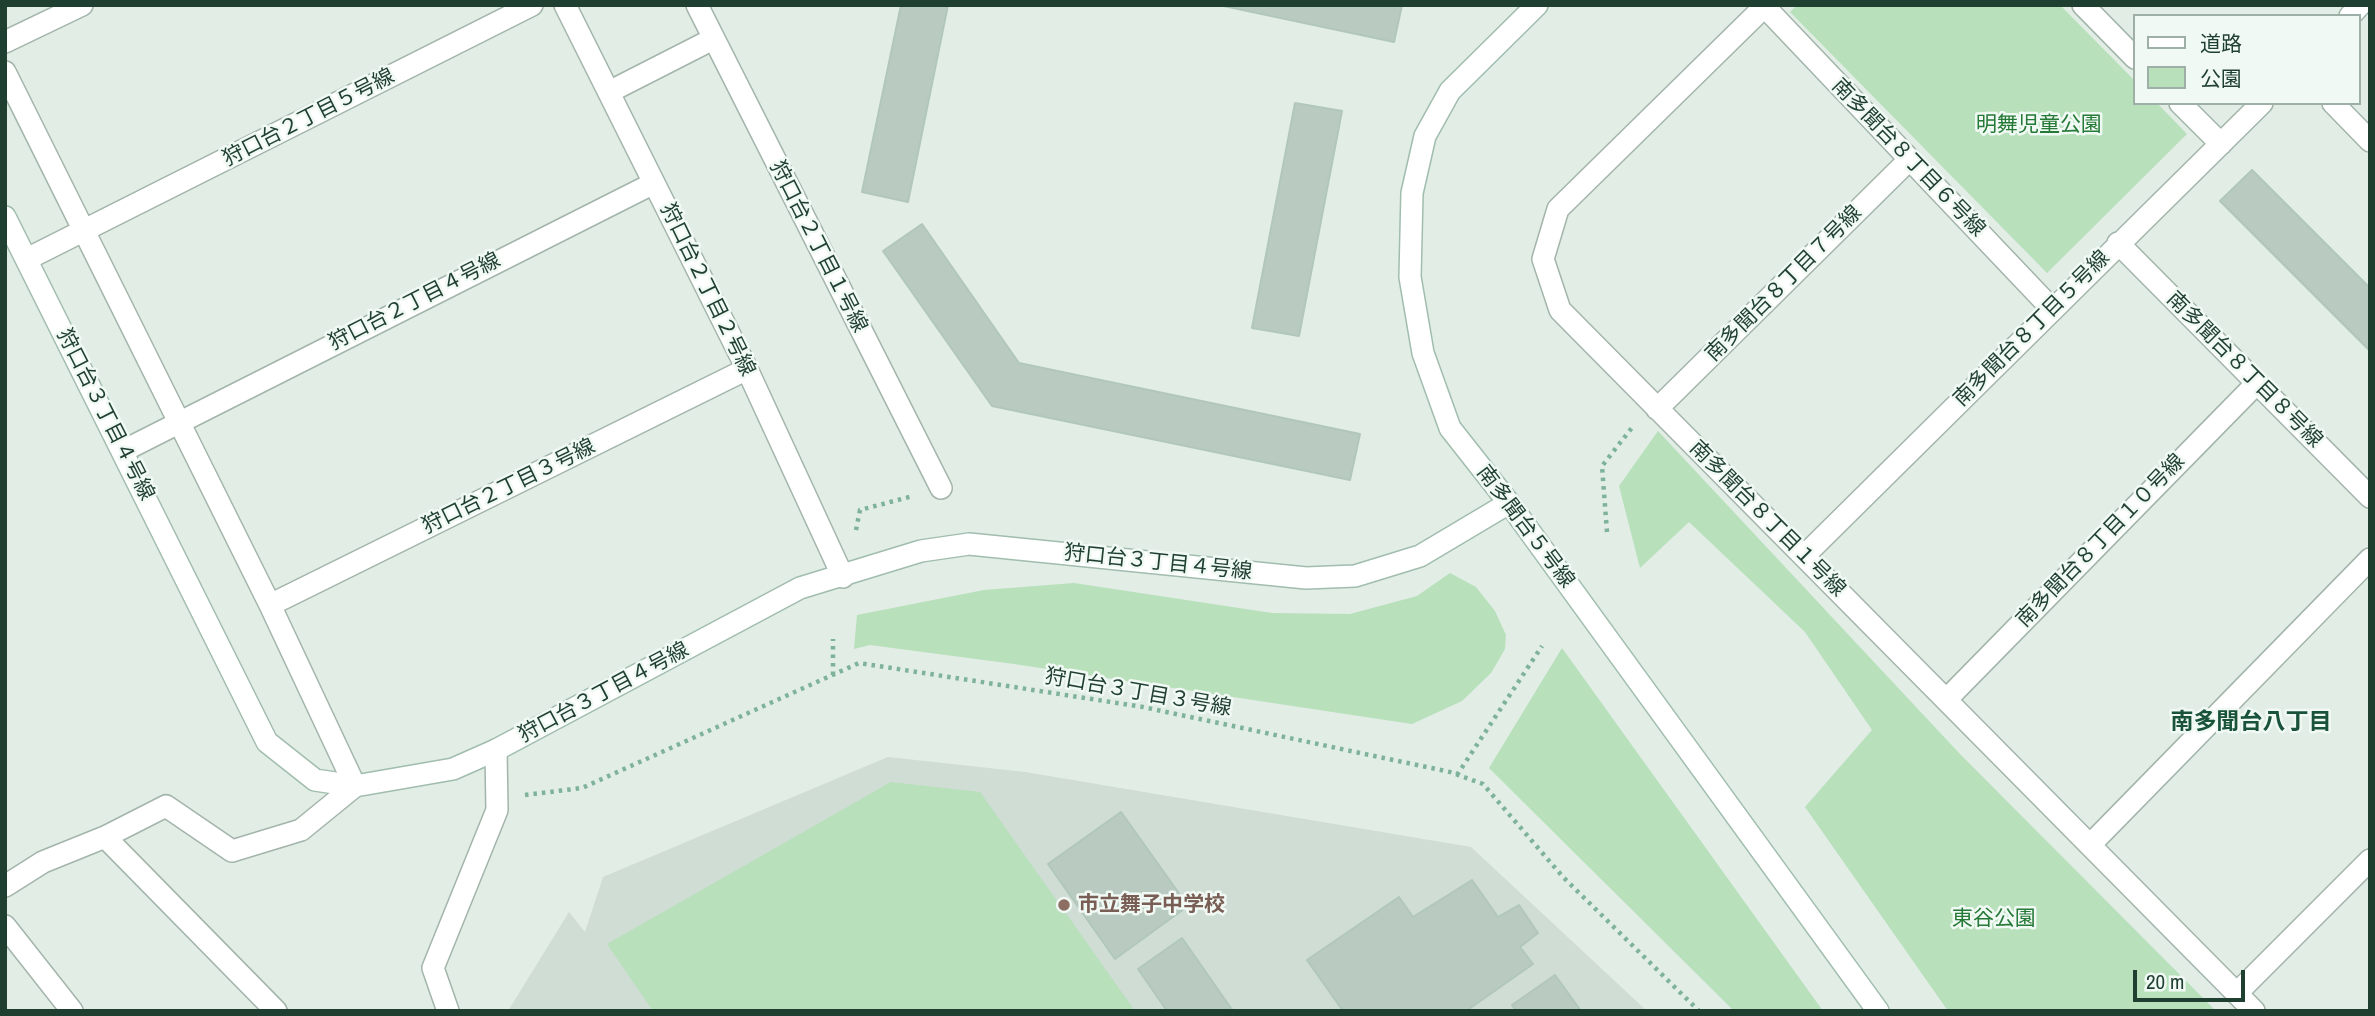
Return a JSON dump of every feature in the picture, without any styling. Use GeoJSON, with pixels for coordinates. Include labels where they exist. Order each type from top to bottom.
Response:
{"type":"FeatureCollection","features":[{"type":"Feature","properties":{"kind":"street"},"geometry":{"type":"LineString","coordinates":[[5,42],[82,5]]}},
{"type":"Feature","properties":{"kind":"street","name":"狩口台２丁目５号線"},"geometry":{"type":"LineString","coordinates":[[27,258],[532,5]]}},
{"type":"Feature","properties":{"kind":"street","name":"狩口台２丁目２号線"},"geometry":{"type":"LineString","coordinates":[[565,5],[747,369],[843,578]]}},
{"type":"Feature","properties":{"kind":"street","name":"狩口台２丁目１号線"},"geometry":{"type":"LineString","coordinates":[[697,5],[941,488]]}},
{"type":"Feature","properties":{"kind":"street","name":"南多聞台５号線"},"geometry":{"type":"LineString","coordinates":[[1537,5],[1450,91],[1424,135],[1412,193],[1410,277],[1423,353],[1450,428],[1509,503],[1878,1011]]}},
{"type":"Feature","properties":{"kind":"street"},"geometry":{"type":"LineString","coordinates":[[2083,5],[2134,57]]}},
{"type":"Feature","properties":{"kind":"street","name":"南多聞台８丁目６号線"},"geometry":{"type":"LineString","coordinates":[[1765,6],[2052,309]]}},
{"type":"Feature","properties":{"kind":"street","name":"南多聞台８丁目１号線"},"geometry":{"type":"LineString","coordinates":[[1765,6],[1558,209],[1544,259],[1560,310],[2254,1011]]}},
{"type":"Feature","properties":{"kind":"street"},"geometry":{"type":"LineString","coordinates":[[609,92],[713,39]]}},
{"type":"Feature","properties":{"kind":"street"},"geometry":{"type":"LineString","coordinates":[[5,72],[86,230],[177,422],[270,605],[355,786],[301,830],[232,851],[166,806],[43,862],[5,886]]}},
{"type":"Feature","properties":{"kind":"street"},"geometry":{"type":"LineString","coordinates":[[2182,105],[2221,144]]}},
{"type":"Feature","properties":{"kind":"street","name":"南多聞台８丁目５号線"},"geometry":{"type":"LineString","coordinates":[[1804,556],[2260,105]]}},
{"type":"Feature","properties":{"kind":"street"},"geometry":{"type":"LineString","coordinates":[[2335,105],[2370,141]]}},
{"type":"Feature","properties":{"kind":"street","name":"南多聞台８丁目７号線"},"geometry":{"type":"LineString","coordinates":[[1654,405],[1910,159]]}},
{"type":"Feature","properties":{"kind":"street","name":"狩口台２丁目４号線"},"geometry":{"type":"LineString","coordinates":[[123,451],[654,183]]}},
{"type":"Feature","properties":{"kind":"street","name":"狩口台３丁目４号線"},"geometry":{"type":"LineString","coordinates":[[5,217],[267,742],[315,780],[355,786],[453,769],[496,750],[800,588],[843,578],[921,551],[969,544],[1306,578],[1355,576],[1420,556],[1509,503]]}},
{"type":"Feature","properties":{"kind":"street","name":"南多聞台８丁目８号線"},"geometry":{"type":"LineString","coordinates":[[2118,243],[2370,497]]}},
{"type":"Feature","properties":{"kind":"street","name":"狩口台２丁目３号線"},"geometry":{"type":"LineString","coordinates":[[270,605],[747,369]]}},
{"type":"Feature","properties":{"kind":"street","name":"南多聞台８丁目１０号線"},"geometry":{"type":"LineString","coordinates":[[1946,700],[2257,383]]}},
{"type":"Feature","properties":{"kind":"street"},"geometry":{"type":"LineString","coordinates":[[2091,845],[2370,559]]}},
{"type":"Feature","properties":{"kind":"street"},"geometry":{"type":"LineString","coordinates":[[448,1011],[433,968],[497,810],[496,750]]}},
{"type":"Feature","properties":{"kind":"street"},"geometry":{"type":"LineString","coordinates":[[105,836],[276,1011]]}},
{"type":"Feature","properties":{"kind":"street"},"geometry":{"type":"LineString","coordinates":[[2237,993],[2370,860]]}},
{"type":"Feature","properties":{"kind":"street"},"geometry":{"type":"LineString","coordinates":[[5,926],[72,1011]]}},
{"type":"Feature","properties":{"kind":"path"},"geometry":{"type":"LineString","coordinates":[[1607,531],[1602,467],[1654,405]]}},
{"type":"Feature","properties":{"kind":"path"},"geometry":{"type":"LineString","coordinates":[[854,536],[860,510],[941,488]]}},
{"type":"Feature","properties":{"kind":"path"},"geometry":{"type":"LineString","coordinates":[[833,639],[833,675]]}},
{"type":"Feature","properties":{"kind":"path"},"geometry":{"type":"LineString","coordinates":[[1457,775],[1542,646]]}},
{"type":"Feature","properties":{"kind":"path","name":"狩口台３丁目３号線"},"geometry":{"type":"LineString","coordinates":[[496,799],[582,788],[859,663],[1143,706],[1457,775],[1483,784],[1563,877],[1699,1011]]}},
{"type":"Feature","properties":{"kind":"shaded area","name":"市立舞子中学校"},"geometry":{"type":"Polygon","coordinates":[[[888,757],[1025,772],[1471,847],[1647,1011],[508,1011],[569,912],[585,932],[603,877],[888,757]]]}},
{"type":"Feature","properties":{"kind":"green space","name":"明舞児童公園"},"geometry":{"type":"Polygon","coordinates":[[[1797,5],[2060,5],[2134,80],[2134,105],[2159,105],[2187,134],[2047,273],[1790,12],[1797,5]]]}},
{"type":"Feature","properties":{"kind":"green space","name":"東谷公園"},"geometry":{"type":"Polygon","coordinates":[[[1658,431],[1959,753],[2216,1011],[1948,1011],[1805,807],[1872,730],[1805,632],[1689,522],[1640,568],[1619,486],[1658,431]]]}},
{"type":"Feature","properties":{"kind":"green space"},"geometry":{"type":"Polygon","coordinates":[[[1450,573],[1476,587],[1495,611],[1506,635],[1505,649],[1491,673],[1462,701],[1412,724],[1014,664],[870,645],[854,649],[857,615],[984,590],[1074,583],[1272,613],[1350,614],[1417,596],[1450,573]]]}},
{"type":"Feature","properties":{"kind":"green space"},"geometry":{"type":"Polygon","coordinates":[[[1562,648],[1823,1011],[1734,1011],[1489,768],[1562,648]]]}},
{"type":"Feature","properties":{"kind":"green space"},"geometry":{"type":"Polygon","coordinates":[[[891,782],[980,792],[1135,1011],[653,1011],[607,944],[891,782]]]}},
{"type":"Feature","properties":{"kind":"building"},"geometry":{"type":"Polygon","coordinates":[[[901,5],[948,5],[908,202],[862,192],[901,5]]]}},
{"type":"Feature","properties":{"kind":"building"},"geometry":{"type":"Polygon","coordinates":[[[1219,5],[1402,5],[1394,42],[1219,5]]]}},
{"type":"Feature","properties":{"kind":"building"},"geometry":{"type":"Polygon","coordinates":[[[1295,103],[1342,111],[1299,336],[1252,328],[1295,103]]]}},
{"type":"Feature","properties":{"kind":"building"},"geometry":{"type":"Polygon","coordinates":[[[2252,170],[2370,288],[2370,351],[2220,201],[2252,170]]]}},
{"type":"Feature","properties":{"kind":"building"},"geometry":{"type":"Polygon","coordinates":[[[922,224],[1019,363],[1360,434],[1350,480],[992,406],[883,251],[922,224]]]}},
{"type":"Feature","properties":{"kind":"building"},"geometry":{"type":"Polygon","coordinates":[[[1121,812],[1188,906],[1115,959],[1048,864],[1121,812]]]}},
{"type":"Feature","properties":{"kind":"building"},"geometry":{"type":"Polygon","coordinates":[[[1472,880],[1498,917],[1519,905],[1538,933],[1520,947],[1533,964],[1466,1011],[1343,1011],[1307,960],[1399,897],[1413,917],[1472,880]]]}},
{"type":"Feature","properties":{"kind":"building"},"geometry":{"type":"Polygon","coordinates":[[[1182,938],[1233,1011],[1167,1011],[1138,969],[1182,938]]]}},
{"type":"Feature","properties":{"kind":"building"},"geometry":{"type":"Polygon","coordinates":[[[1555,975],[1581,1011],[1516,1011],[1512,1005],[1555,975]]]}},
{"type":"Feature","properties":{"kind":"place","name":"市立舞子中学校"},"geometry":{"type":"Point","coordinates":[1064,905]}},
{"type":"Feature","properties":{"kind":"district","name":"南多聞台八丁目"},"geometry":{"type":"Point","coordinates":[2251,723]}}]}
